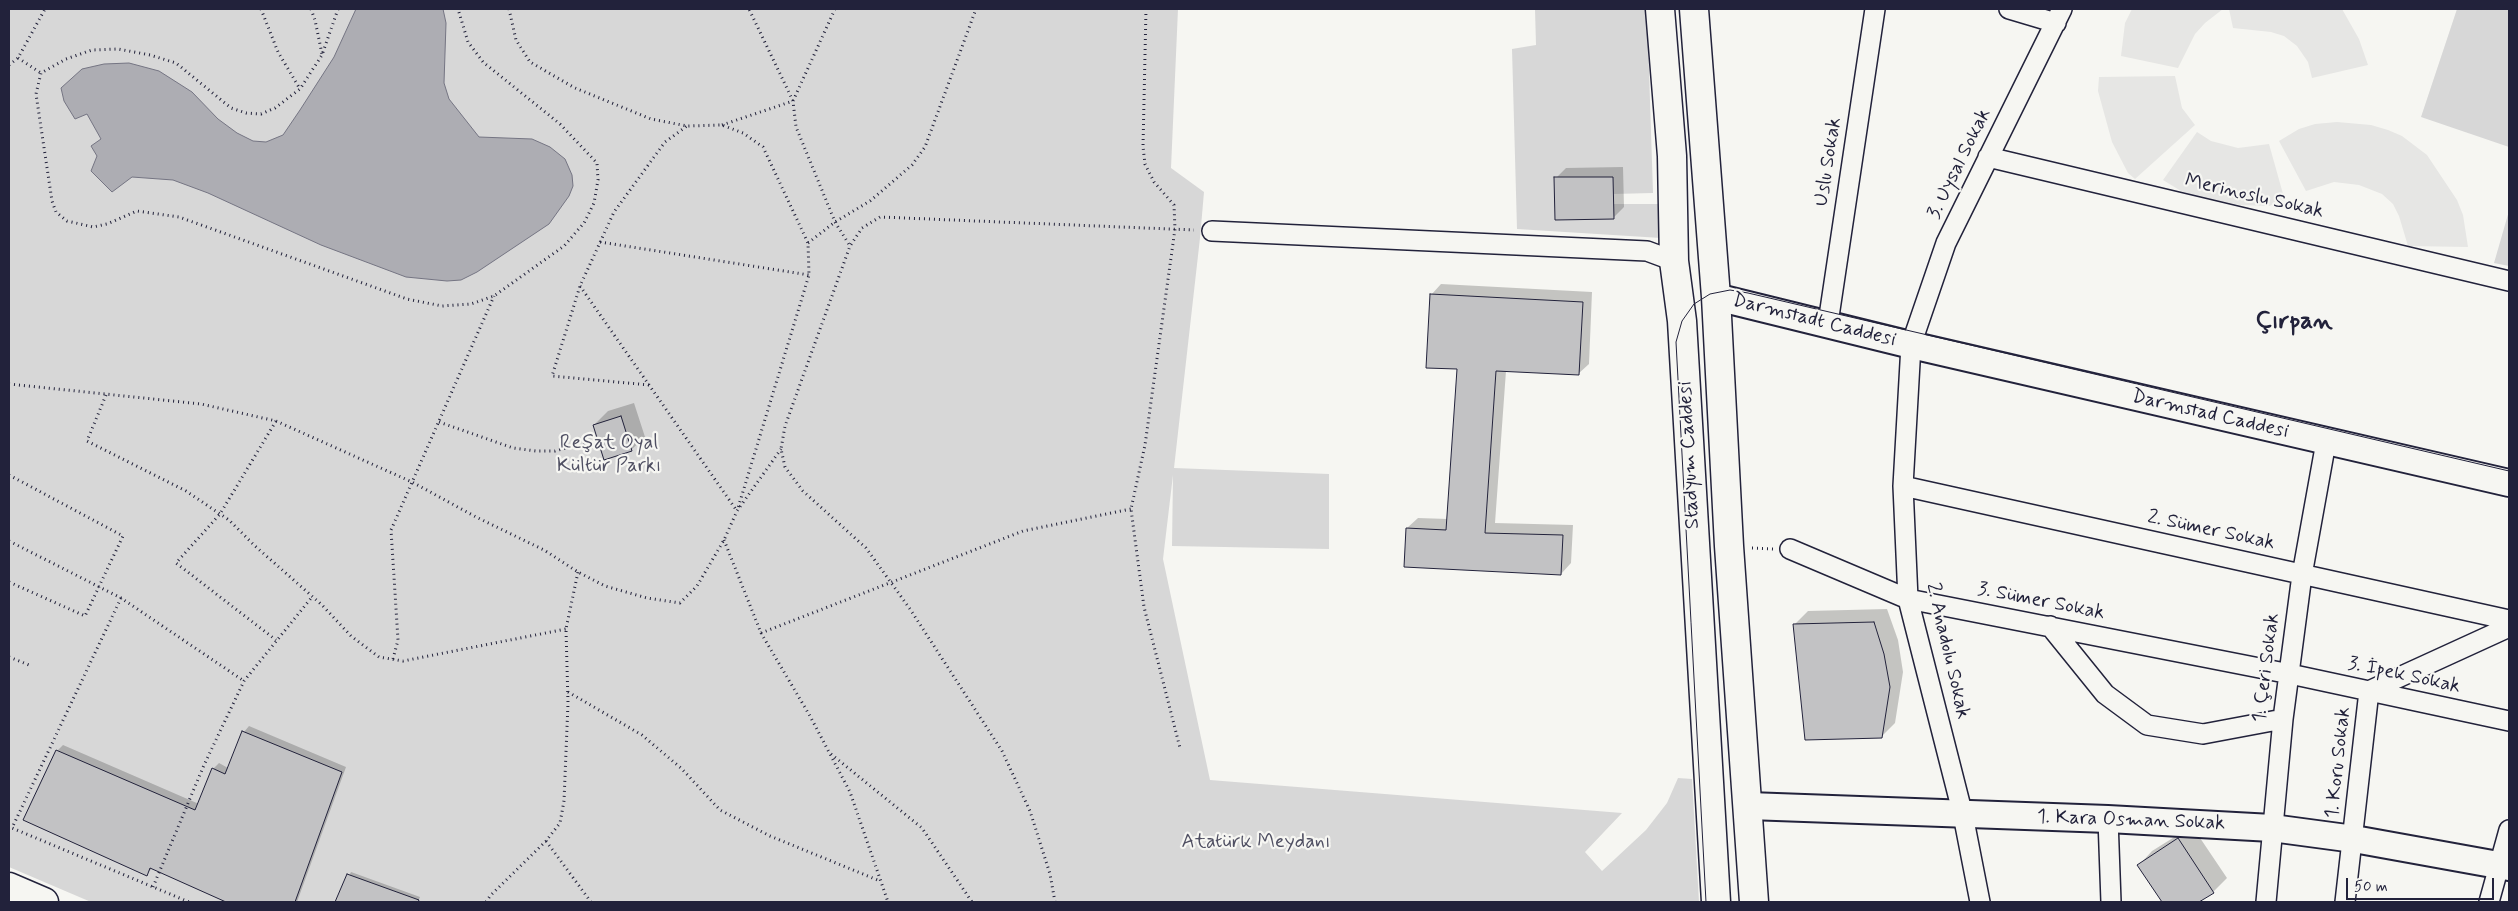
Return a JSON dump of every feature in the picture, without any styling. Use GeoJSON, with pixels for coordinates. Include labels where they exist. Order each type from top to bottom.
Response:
{"type":"FeatureCollection","features":[{"type":"Feature","properties":{"kind":"main road","name":"Stadyum Caddesi"},"geometry":{"type":"LineString","coordinates":[[1660,9],[1674,193],[1674,261],[1682,321],[1716,902]]}},
{"type":"Feature","properties":{"kind":"main road"},"geometry":{"type":"LineString","coordinates":[[1694,9],[1716,297],[1729,546],[1749,806],[1754,902]]}},
{"type":"Feature","properties":{"kind":"main road","name":"Darmstadt Caddesi"},"geometry":{"type":"LineString","coordinates":[[1716,297],[1828,323],[1911,345]]}},
{"type":"Feature","properties":{"kind":"main road","name":"Darmstad Caddesi"},"geometry":{"type":"LineString","coordinates":[[1911,345],[2509,484]]}},
{"type":"Feature","properties":{"kind":"main road","name":"1. Kara Osman Sokak"},"geometry":{"type":"LineString","coordinates":[[1749,806],[2108,819],[2272,828],[2354,839],[2505,866]]}},
{"type":"Feature","properties":{"kind":"main road"},"geometry":{"type":"LineString","coordinates":[[9,887],[44,902]]}},
{"type":"Feature","properties":{"kind":"street","name":"Uslu Sokak"},"geometry":{"type":"LineString","coordinates":[[1828,323],[1875,9]]}},
{"type":"Feature","properties":{"kind":"street"},"geometry":{"type":"LineString","coordinates":[[2009,9],[2059,16]]}},
{"type":"Feature","properties":{"kind":"street","name":"3. Uysal Sokak"},"geometry":{"type":"LineString","coordinates":[[1911,345],[1946,243],[2059,16]]}},
{"type":"Feature","properties":{"kind":"street","name":"Merinoslu Sokak"},"geometry":{"type":"LineString","coordinates":[[1988,157],[2509,281]]}},
{"type":"Feature","properties":{"kind":"street"},"geometry":{"type":"LineString","coordinates":[[1212,231],[1647,251],[1674,261]]}},
{"type":"Feature","properties":{"kind":"street","name":"2. Anadolu Sokak"},"geometry":{"type":"LineString","coordinates":[[1911,345],[1903,486],[1908,598],[1963,815],[1980,902]]}},
{"type":"Feature","properties":{"kind":"street","name":"1. Çeri Sokak"},"geometry":{"type":"LineString","coordinates":[[2266,902],[2283,719],[2302,574],[2326,442]]}},
{"type":"Feature","properties":{"kind":"street","name":"2. Sümer Sokak"},"geometry":{"type":"LineString","coordinates":[[1903,486],[2509,620]]}},
{"type":"Feature","properties":{"kind":"street","name":"3. Sümer Sokak"},"geometry":{"type":"LineString","coordinates":[[1790,549],[1908,598],[2290,674]]}},
{"type":"Feature","properties":{"kind":"street"},"geometry":{"type":"LineString","coordinates":[[2050,626],[2105,694],[2147,725],[2203,734],[2283,719]]}},
{"type":"Feature","properties":{"kind":"street","name":"1. Koru Sokak"},"geometry":{"type":"LineString","coordinates":[[2345,902],[2354,839],[2369,691],[2509,627]]}},
{"type":"Feature","properties":{"kind":"street","name":"3. İpek Sokak"},"geometry":{"type":"LineString","coordinates":[[2290,674],[2509,721]]}},
{"type":"Feature","properties":{"kind":"street"},"geometry":{"type":"LineString","coordinates":[[2108,819],[2111,902]]}},
{"type":"Feature","properties":{"kind":"street"},"geometry":{"type":"LineString","coordinates":[[2489,902],[2505,866],[2509,830]]}},
{"type":"Feature","properties":{"kind":"path"},"geometry":{"type":"LineString","coordinates":[[9,65],[18,58],[45,9]]}},
{"type":"Feature","properties":{"kind":"path"},"geometry":{"type":"LineString","coordinates":[[261,9],[278,52],[300,89]]}},
{"type":"Feature","properties":{"kind":"path"},"geometry":{"type":"LineString","coordinates":[[310,9],[315,20],[322,55]]}},
{"type":"Feature","properties":{"kind":"path"},"geometry":{"type":"LineString","coordinates":[[338,9],[322,55],[300,89],[276,108],[261,114],[246,113],[231,108],[176,63],[150,54],[118,49],[92,50],[66,59],[41,73],[36,94],[52,201],[56,212],[67,221],[92,227],[107,224],[137,211],[179,217],[407,299],[442,306],[471,304],[494,296],[564,246],[584,223],[594,203],[598,180],[597,163],[560,124],[482,62],[468,42],[458,9]]}},
{"type":"Feature","properties":{"kind":"path"},"geometry":{"type":"LineString","coordinates":[[509,9],[516,40],[530,62],[583,92],[651,119],[687,126],[722,125],[793,101],[835,9]]}},
{"type":"Feature","properties":{"kind":"path"},"geometry":{"type":"LineString","coordinates":[[749,9],[793,101],[796,127],[836,222],[850,246]]}},
{"type":"Feature","properties":{"kind":"path"},"geometry":{"type":"LineString","coordinates":[[808,243],[836,222],[870,201],[912,165],[925,147],[976,9]]}},
{"type":"Feature","properties":{"kind":"path"},"geometry":{"type":"LineString","coordinates":[[1146,9],[1143,146],[1145,164],[1154,182],[1174,205],[1175,229],[1145,445],[1132,509],[1144,607],[1180,748]]}},
{"type":"Feature","properties":{"kind":"path"},"geometry":{"type":"LineString","coordinates":[[18,58],[41,73]]}},
{"type":"Feature","properties":{"kind":"path"},"geometry":{"type":"LineString","coordinates":[[9,384],[201,404],[276,422],[412,482],[476,517],[544,550],[578,572],[605,586],[647,598],[680,604],[697,586],[724,540],[737,512],[809,275],[808,243],[763,147],[743,133],[722,125]]}},
{"type":"Feature","properties":{"kind":"path"},"geometry":{"type":"LineString","coordinates":[[649,385],[552,376],[580,286],[614,212],[665,142],[687,126]]}},
{"type":"Feature","properties":{"kind":"path"},"geometry":{"type":"LineString","coordinates":[[1055,902],[1050,874],[1030,811],[1002,751],[891,582],[866,548],[803,491],[785,467],[781,449],[785,426],[850,246],[862,228],[880,218],[1212,231]]}},
{"type":"Feature","properties":{"kind":"path"},"geometry":{"type":"LineString","coordinates":[[600,242],[809,275]]}},
{"type":"Feature","properties":{"kind":"path"},"geometry":{"type":"LineString","coordinates":[[580,286],[737,512]]}},
{"type":"Feature","properties":{"kind":"path"},"geometry":{"type":"LineString","coordinates":[[393,659],[398,640],[391,530],[494,296]]}},
{"type":"Feature","properties":{"kind":"path"},"geometry":{"type":"LineString","coordinates":[[106,395],[87,440],[186,492],[220,514],[312,597],[351,636],[379,657],[403,661],[566,629]]}},
{"type":"Feature","properties":{"kind":"path"},"geometry":{"type":"LineString","coordinates":[[276,422],[220,514],[176,563],[276,640]]}},
{"type":"Feature","properties":{"kind":"path"},"geometry":{"type":"LineString","coordinates":[[439,422],[513,448],[536,451],[555,451],[591,440]]}},
{"type":"Feature","properties":{"kind":"path"},"geometry":{"type":"LineString","coordinates":[[737,512],[781,449]]}},
{"type":"Feature","properties":{"kind":"path"},"geometry":{"type":"LineString","coordinates":[[9,475],[123,536],[85,616],[9,582]]}},
{"type":"Feature","properties":{"kind":"path"},"geometry":{"type":"LineString","coordinates":[[761,633],[1023,531],[1132,509]]}},
{"type":"Feature","properties":{"kind":"path"},"geometry":{"type":"LineString","coordinates":[[724,540],[761,633],[850,792],[888,902]]}},
{"type":"Feature","properties":{"kind":"path"},"geometry":{"type":"LineString","coordinates":[[9,541],[121,598],[244,681]]}},
{"type":"Feature","properties":{"kind":"path"},"geometry":{"type":"LineString","coordinates":[[486,902],[546,841],[560,823],[564,801],[568,692],[566,629],[578,572]]}},
{"type":"Feature","properties":{"kind":"path"},"geometry":{"type":"LineString","coordinates":[[153,887],[204,765],[244,681],[312,597]]}},
{"type":"Feature","properties":{"kind":"path"},"geometry":{"type":"LineString","coordinates":[[121,598],[12,828],[189,902]]}},
{"type":"Feature","properties":{"kind":"path"},"geometry":{"type":"LineString","coordinates":[[9,657],[29,665]]}},
{"type":"Feature","properties":{"kind":"path"},"geometry":{"type":"LineString","coordinates":[[568,692],[642,735],[682,769],[720,810],[770,836],[880,881]]}},
{"type":"Feature","properties":{"kind":"path"},"geometry":{"type":"LineString","coordinates":[[829,752],[922,828],[972,902]]}},
{"type":"Feature","properties":{"kind":"path"},"geometry":{"type":"LineString","coordinates":[[546,841],[591,902]]}},
{"type":"Feature","properties":{"kind":"shaded area"},"geometry":{"type":"Polygon","coordinates":[[[356,9],[443,9],[446,23],[444,83],[449,99],[479,137],[532,139],[550,147],[565,159],[572,175],[573,186],[569,196],[549,224],[477,272],[461,280],[447,281],[406,277],[321,245],[208,193],[173,180],[132,177],[112,192],[91,171],[97,156],[91,146],[101,139],[87,114],[75,119],[64,101],[61,88],[82,69],[104,64],[129,63],[159,71],[192,92],[218,119],[237,133],[253,141],[266,142],[283,135],[300,110],[334,57],[356,9]]]}},
{"type":"Feature","properties":{"kind":"shaded area"},"geometry":{"type":"Polygon","coordinates":[[[2132,9],[2223,9],[2205,23],[2195,34],[2178,68],[2121,56],[2125,23],[2132,9]]]}},
{"type":"Feature","properties":{"kind":"shaded area"},"geometry":{"type":"Polygon","coordinates":[[[2229,9],[2342,9],[2359,39],[2368,65],[2312,78],[2308,62],[2297,46],[2284,36],[2271,32],[2233,28],[2229,9]]]}},
{"type":"Feature","properties":{"kind":"shaded area"},"geometry":{"type":"Polygon","coordinates":[[[2175,76],[2182,108],[2195,125],[2135,179],[2128,173],[2112,142],[2098,91],[2099,77],[2175,76]]]}},
{"type":"Feature","properties":{"kind":"shaded area"},"geometry":{"type":"Polygon","coordinates":[[[2337,122],[2371,125],[2388,130],[2402,136],[2427,155],[2457,200],[2463,215],[2468,247],[2408,246],[2399,216],[2393,204],[2382,194],[2359,185],[2334,182],[2306,191],[2279,141],[2299,129],[2315,124],[2337,122]]]}},
{"type":"Feature","properties":{"kind":"shaded area"},"geometry":{"type":"Polygon","coordinates":[[[2197,132],[2211,141],[2238,148],[2269,144],[2285,201],[2269,206],[2240,205],[2195,196],[2181,191],[2163,180],[2197,132]]]}},
{"type":"Feature","properties":{"kind":"green space","name":"Reşat Oyal Kültür Parkı"},"geometry":{"type":"Polygon","coordinates":[[[9,9],[1178,9],[1171,168],[1204,192],[1174,468],[1329,474],[1329,549],[1172,546],[1173,475],[1163,559],[1210,780],[1622,813],[1585,852],[1602,871],[1646,830],[1667,803],[1678,778],[1692,779],[1699,902],[91,902],[9,867],[9,9]]]}},
{"type":"Feature","properties":{"kind":"green space"},"geometry":{"type":"Polygon","coordinates":[[[1535,9],[1647,9],[1653,193],[1613,194],[1614,204],[1658,204],[1661,238],[1517,229],[1512,49],[1536,45],[1535,9]]]}},
{"type":"Feature","properties":{"kind":"green space"},"geometry":{"type":"Polygon","coordinates":[[[2457,9],[2509,9],[2509,147],[2421,117],[2457,9]]]}},
{"type":"Feature","properties":{"kind":"green space"},"geometry":{"type":"Polygon","coordinates":[[[2509,211],[2509,266],[2494,263],[2509,211]]]}},
{"type":"Feature","properties":{"kind":"building"},"geometry":{"type":"Polygon","coordinates":[[[1554,177],[1613,177],[1614,219],[1555,220],[1554,177]]]}},
{"type":"Feature","properties":{"kind":"building"},"geometry":{"type":"Polygon","coordinates":[[[1430,294],[1583,302],[1579,375],[1496,371],[1485,533],[1563,535],[1561,575],[1404,567],[1406,528],[1446,530],[1457,369],[1426,368],[1430,294]]]}},
{"type":"Feature","properties":{"kind":"building"},"geometry":{"type":"Polygon","coordinates":[[[621,416],[632,451],[604,460],[593,425],[621,416]]]}},
{"type":"Feature","properties":{"kind":"building"},"geometry":{"type":"Polygon","coordinates":[[[1874,622],[1884,654],[1890,687],[1882,738],[1805,740],[1793,624],[1874,622]]]}},
{"type":"Feature","properties":{"kind":"building"},"geometry":{"type":"Polygon","coordinates":[[[242,731],[342,772],[295,902],[226,902],[150,868],[147,876],[23,820],[56,750],[195,810],[212,768],[225,774],[242,731]]]}},
{"type":"Feature","properties":{"kind":"building"},"geometry":{"type":"Polygon","coordinates":[[[2178,838],[2214,893],[2199,902],[2162,902],[2137,865],[2178,838]]]}},
{"type":"Feature","properties":{"kind":"building"},"geometry":{"type":"Polygon","coordinates":[[[347,874],[419,900],[418,902],[335,902],[347,874]]]}},
{"type":"Feature","properties":{"kind":"tram line"},"geometry":{"type":"LineString","coordinates":[[1706,902],[1676,342],[1682,321],[1694,304],[1710,294],[1730,290],[1748,293],[2509,471]]}},
{"type":"Feature","properties":{"kind":"district","name":"Çırpan"},"geometry":{"type":"Point","coordinates":[2294,323]}},
{"type":"Feature","properties":{"kind":"park label","name":"Atatürk Meydanı"},"geometry":{"type":"Point","coordinates":[1256,843]}}]}
